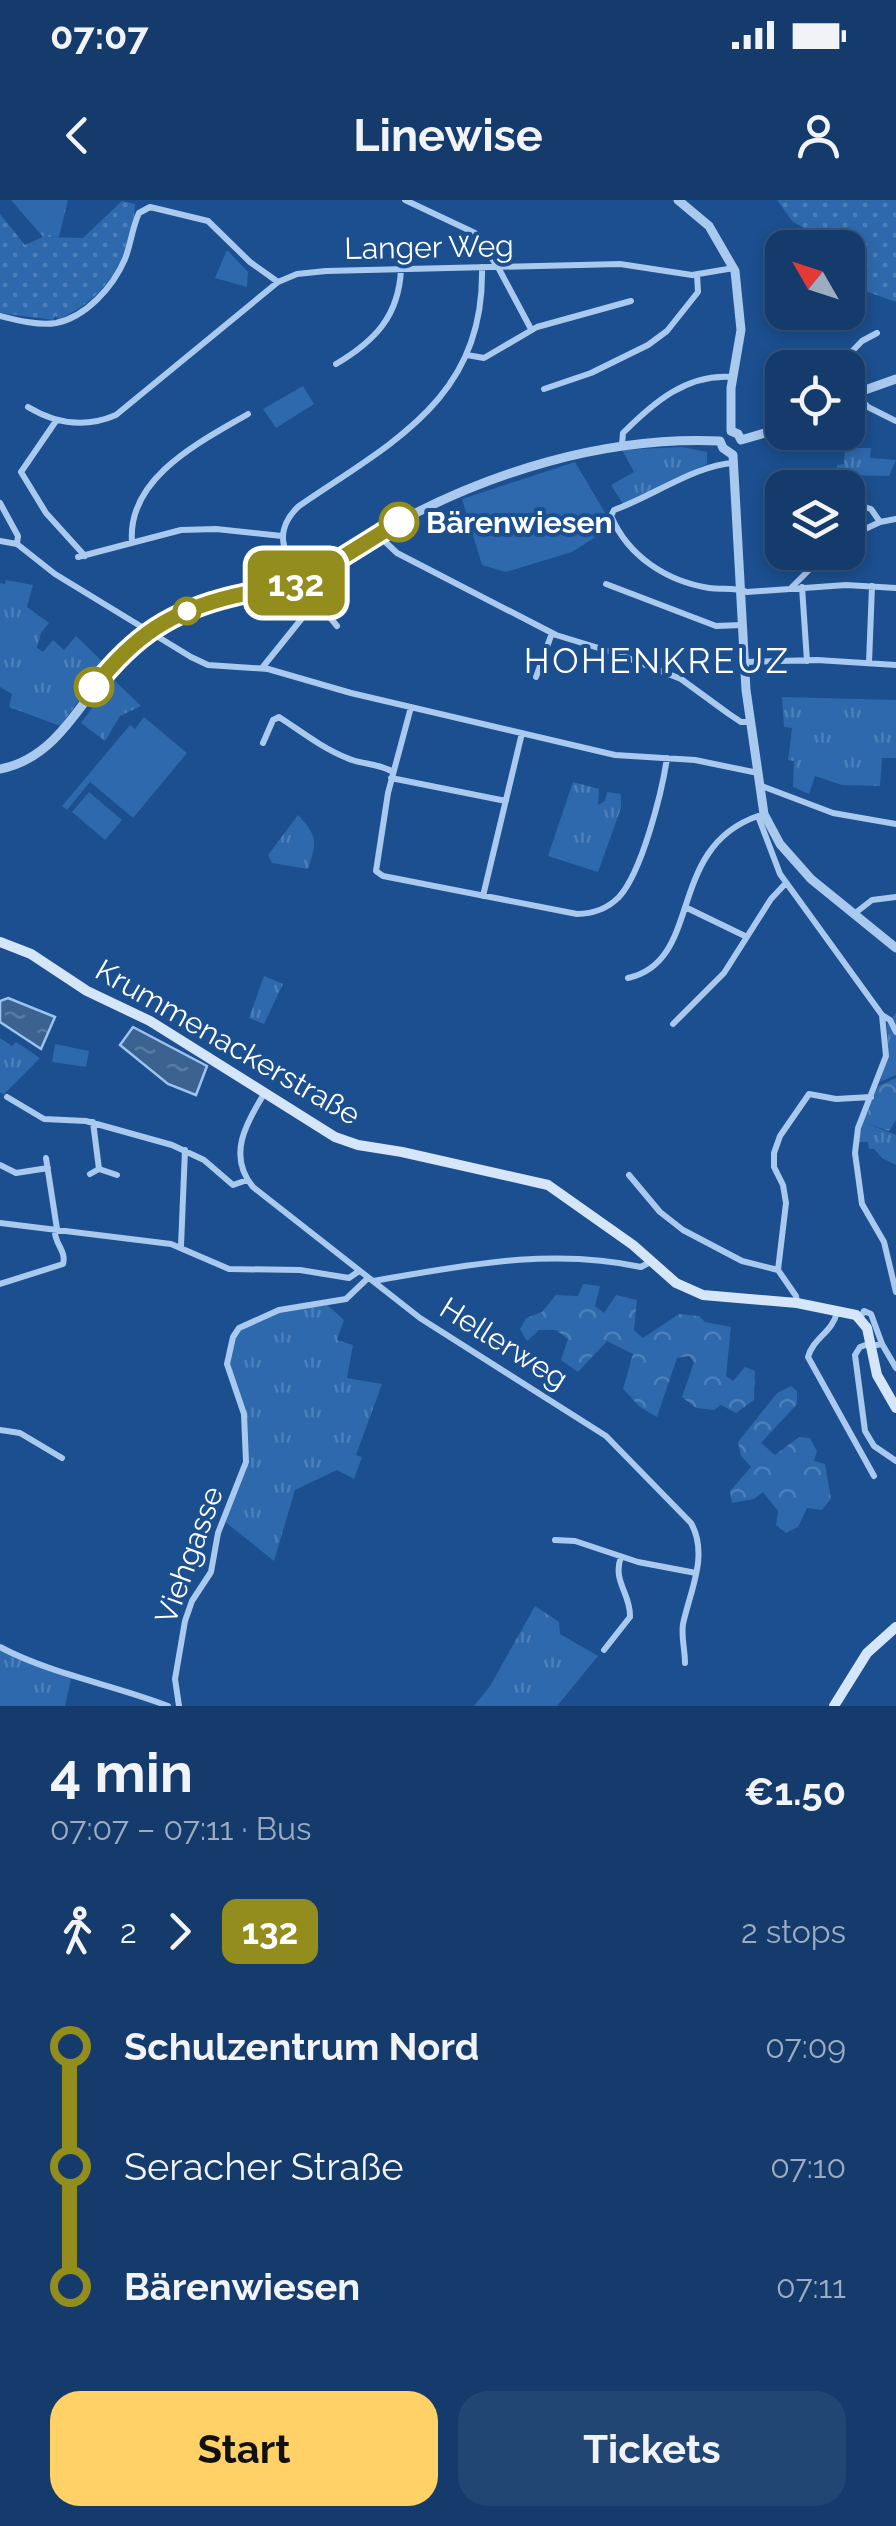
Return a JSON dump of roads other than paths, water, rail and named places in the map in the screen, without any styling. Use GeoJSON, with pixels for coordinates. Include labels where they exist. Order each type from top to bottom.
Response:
{"type":"FeatureCollection","features":[{"type":"Feature","properties":{"kind":"main road","name":"Krummenackerstraße"},"geometry":{"type":"LineString","coordinates":[[0,942],[37,957],[93,994],[156,1024],[315,1126],[347,1142],[553,1187],[676,1283],[704,1295],[837,1310],[860,1318],[875,1344]]}},
{"type":"Feature","properties":{"kind":"main road"},"geometry":{"type":"LineString","coordinates":[[875,1344],[876,1375],[896,1408]]}},
{"type":"Feature","properties":{"kind":"main road"},"geometry":{"type":"LineString","coordinates":[[834,1706],[867,1653],[894,1629]]}},
{"type":"Feature","properties":{"kind":"street"},"geometry":{"type":"LineString","coordinates":[[405,200],[475,234],[499,268],[530,329]]}},
{"type":"Feature","properties":{"kind":"street"},"geometry":{"type":"LineString","coordinates":[[678,200],[704,220],[734,268],[741,330],[733,377],[732,430]]}},
{"type":"Feature","properties":{"kind":"street"},"geometry":{"type":"LineString","coordinates":[[0,316],[53,323],[68,319],[95,301],[121,268],[138,213],[150,207],[210,222],[250,262],[278,282],[126,410],[97,422],[56,421],[28,407]]}},
{"type":"Feature","properties":{"kind":"street","name":"Langer Weg"},"geometry":{"type":"LineString","coordinates":[[278,282],[310,272],[401,269],[632,264],[697,274],[734,268]]}},
{"type":"Feature","properties":{"kind":"street"},"geometry":{"type":"LineString","coordinates":[[337,626],[284,551],[286,521],[296,509],[426,416],[451,386],[467,355],[478,313],[482,267]]}},
{"type":"Feature","properties":{"kind":"street"},"geometry":{"type":"LineString","coordinates":[[336,364],[366,345],[384,326],[397,298],[401,269]]}},
{"type":"Feature","properties":{"kind":"street"},"geometry":{"type":"LineString","coordinates":[[544,389],[550,390],[623,359],[661,336],[697,294],[697,274]]}},
{"type":"Feature","properties":{"kind":"street"},"geometry":{"type":"LineString","coordinates":[[467,355],[484,358],[530,329],[631,301]]}},
{"type":"Feature","properties":{"kind":"street"},"geometry":{"type":"LineString","coordinates":[[853,350],[877,333]]}},
{"type":"Feature","properties":{"kind":"street"},"geometry":{"type":"LineString","coordinates":[[622,444],[623,433],[658,400],[703,379],[733,377]]}},
{"type":"Feature","properties":{"kind":"street"},"geometry":{"type":"LineString","coordinates":[[865,390],[896,379]]}},
{"type":"Feature","properties":{"kind":"street"},"geometry":{"type":"LineString","coordinates":[[865,404],[896,421]]}},
{"type":"Feature","properties":{"kind":"street"},"geometry":{"type":"LineString","coordinates":[[132,542],[142,503],[164,471],[188,450],[248,414]]}},
{"type":"Feature","properties":{"kind":"street"},"geometry":{"type":"LineString","coordinates":[[56,421],[20,472],[82,557],[169,532],[198,529],[282,536]]}},
{"type":"Feature","properties":{"kind":"street"},"geometry":{"type":"LineString","coordinates":[[732,430],[741,440],[732,451],[723,448],[720,441],[725,432],[732,430]]}},
{"type":"Feature","properties":{"kind":"street"},"geometry":{"type":"LineString","coordinates":[[741,440],[765,433]]}},
{"type":"Feature","properties":{"kind":"street"},"geometry":{"type":"LineString","coordinates":[[0,769],[28,759],[50,743],[109,669],[148,631],[205,604],[302,581],[377,534],[473,487],[622,444],[720,441]]}},
{"type":"Feature","properties":{"kind":"street"},"geometry":{"type":"LineString","coordinates":[[732,451],[750,722],[761,815],[773,860],[896,1032]]}},
{"type":"Feature","properties":{"kind":"street"},"geometry":{"type":"LineString","coordinates":[[734,463],[708,466],[611,514],[633,550],[668,575],[702,586],[748,592],[814,587],[896,588]]}},
{"type":"Feature","properties":{"kind":"street"},"geometry":{"type":"LineString","coordinates":[[0,502],[18,536],[17,544]]}},
{"type":"Feature","properties":{"kind":"street"},"geometry":{"type":"LineString","coordinates":[[865,507],[880,522]]}},
{"type":"Feature","properties":{"kind":"street"},"geometry":{"type":"LineString","coordinates":[[865,530],[896,519]]}},
{"type":"Feature","properties":{"kind":"street"},"geometry":{"type":"LineString","coordinates":[[377,534],[396,553],[552,634],[681,679],[729,714],[750,722]]}},
{"type":"Feature","properties":{"kind":"street"},"geometry":{"type":"LineString","coordinates":[[0,541],[17,544],[55,574],[208,665],[262,668],[616,755],[703,761],[758,773]]}},
{"type":"Feature","properties":{"kind":"street"},"geometry":{"type":"LineString","coordinates":[[791,588],[810,571]]}},
{"type":"Feature","properties":{"kind":"street"},"geometry":{"type":"LineString","coordinates":[[810,571],[814,587]]}},
{"type":"Feature","properties":{"kind":"street"},"geometry":{"type":"LineString","coordinates":[[606,584],[716,626],[742,626]]}},
{"type":"Feature","properties":{"kind":"street"},"geometry":{"type":"LineString","coordinates":[[869,663],[872,586]]}},
{"type":"Feature","properties":{"kind":"street"},"geometry":{"type":"LineString","coordinates":[[802,588],[807,661]]}},
{"type":"Feature","properties":{"kind":"street"},"geometry":{"type":"LineString","coordinates":[[262,668],[304,615],[318,604]]}},
{"type":"Feature","properties":{"kind":"street"},"geometry":{"type":"LineString","coordinates":[[536,677],[552,634]]}},
{"type":"Feature","properties":{"kind":"street"},"geometry":{"type":"LineString","coordinates":[[744,662],[896,665]]}},
{"type":"Feature","properties":{"kind":"street"},"geometry":{"type":"LineString","coordinates":[[412,707],[392,775],[378,874],[483,896],[580,914],[611,904],[626,887],[638,862],[668,758]]}},
{"type":"Feature","properties":{"kind":"street"},"geometry":{"type":"LineString","coordinates":[[263,742],[276,718],[281,718],[339,754],[392,775],[506,801]]}},
{"type":"Feature","properties":{"kind":"street"},"geometry":{"type":"LineString","coordinates":[[483,896],[522,733]]}},
{"type":"Feature","properties":{"kind":"street"},"geometry":{"type":"LineString","coordinates":[[759,785],[833,813],[896,824]]}},
{"type":"Feature","properties":{"kind":"street"},"geometry":{"type":"LineString","coordinates":[[628,978],[651,969],[664,958],[700,866],[713,845],[729,830],[761,815]]}},
{"type":"Feature","properties":{"kind":"street"},"geometry":{"type":"LineString","coordinates":[[761,815],[788,854],[817,885],[896,948]]}},
{"type":"Feature","properties":{"kind":"street"},"geometry":{"type":"LineString","coordinates":[[673,1024],[724,973],[774,895],[786,883]]}},
{"type":"Feature","properties":{"kind":"street"},"geometry":{"type":"LineString","coordinates":[[853,914],[872,900],[896,897]]}},
{"type":"Feature","properties":{"kind":"street"},"geometry":{"type":"LineString","coordinates":[[684,907],[747,937]]}},
{"type":"Feature","properties":{"kind":"street"},"geometry":{"type":"LineString","coordinates":[[882,1015],[887,1049],[858,1128],[855,1152],[862,1204],[884,1242],[896,1292]]}},
{"type":"Feature","properties":{"kind":"street"},"geometry":{"type":"LineString","coordinates":[[248,1180],[241,1164],[240,1142],[265,1093]]}},
{"type":"Feature","properties":{"kind":"street"},"geometry":{"type":"LineString","coordinates":[[778,1270],[786,1203],[773,1162],[780,1136],[797,1108],[812,1094],[836,1099],[871,1098]]}},
{"type":"Feature","properties":{"kind":"street"},"geometry":{"type":"LineString","coordinates":[[7,1097],[44,1118],[93,1122],[185,1150],[182,1246]]}},
{"type":"Feature","properties":{"kind":"street"},"geometry":{"type":"LineString","coordinates":[[93,1122],[99,1169]]}},
{"type":"Feature","properties":{"kind":"street","name":"Hellerweg"},"geometry":{"type":"LineString","coordinates":[[185,1150],[204,1160],[233,1185],[248,1180],[420,1318],[617,1444],[693,1528],[699,1546],[682,1628],[685,1663]]}},
{"type":"Feature","properties":{"kind":"street"},"geometry":{"type":"LineString","coordinates":[[0,1284],[64,1263],[46,1158]]}},
{"type":"Feature","properties":{"kind":"street"},"geometry":{"type":"LineString","coordinates":[[0,1165],[16,1173],[48,1168]]}},
{"type":"Feature","properties":{"kind":"street"},"geometry":{"type":"LineString","coordinates":[[90,1174],[99,1169],[118,1175]]}},
{"type":"Feature","properties":{"kind":"street"},"geometry":{"type":"LineString","coordinates":[[628,1174],[660,1212],[684,1230],[742,1261],[778,1270],[797,1303]]}},
{"type":"Feature","properties":{"kind":"street"},"geometry":{"type":"LineString","coordinates":[[0,1223],[182,1246],[229,1269],[300,1270],[347,1278],[359,1270]]}},
{"type":"Feature","properties":{"kind":"street"},"geometry":{"type":"LineString","coordinates":[[371,1280],[508,1259],[565,1258],[642,1267],[652,1261]]}},
{"type":"Feature","properties":{"kind":"street","name":"Viehgasse"},"geometry":{"type":"LineString","coordinates":[[179,1706],[175,1696],[176,1670],[188,1612],[209,1576],[218,1530],[246,1464],[244,1414],[227,1364],[233,1337],[239,1328],[281,1310],[346,1300],[371,1280]]}},
{"type":"Feature","properties":{"kind":"street"},"geometry":{"type":"LineString","coordinates":[[837,1310],[834,1324],[808,1356],[874,1476]]}},
{"type":"Feature","properties":{"kind":"street"},"geometry":{"type":"LineString","coordinates":[[896,1368],[875,1344],[860,1348],[856,1355],[864,1426],[874,1446],[896,1461]]}},
{"type":"Feature","properties":{"kind":"street"},"geometry":{"type":"LineString","coordinates":[[0,1430],[20,1433],[62,1458]]}},
{"type":"Feature","properties":{"kind":"street"},"geometry":{"type":"LineString","coordinates":[[555,1540],[580,1542],[621,1557],[696,1572]]}},
{"type":"Feature","properties":{"kind":"street"},"geometry":{"type":"LineString","coordinates":[[604,1650],[630,1617],[629,1601],[616,1575],[621,1557]]}},
{"type":"Feature","properties":{"kind":"street"},"geometry":{"type":"LineString","coordinates":[[0,1646],[50,1670],[166,1705],[175,1696]]}},
{"type":"Feature","properties":{"kind":"water"},"geometry":{"type":"Polygon","coordinates":[[[8,998],[55,1017],[41,1049],[0,1022],[0,1001],[8,998]]]}},
{"type":"Feature","properties":{"kind":"water"},"geometry":{"type":"Polygon","coordinates":[[[133,1027],[207,1066],[196,1095],[168,1084],[120,1045],[133,1027]]]}},
{"type":"Feature","properties":{"kind":"place","name":"Bärenwiesen"},"geometry":{"type":"Point","coordinates":[399,522]}},
{"type":"Feature","properties":{"kind":"district","name":"HOHENKREUZ"},"geometry":{"type":"Point","coordinates":[657,660]}}]}
